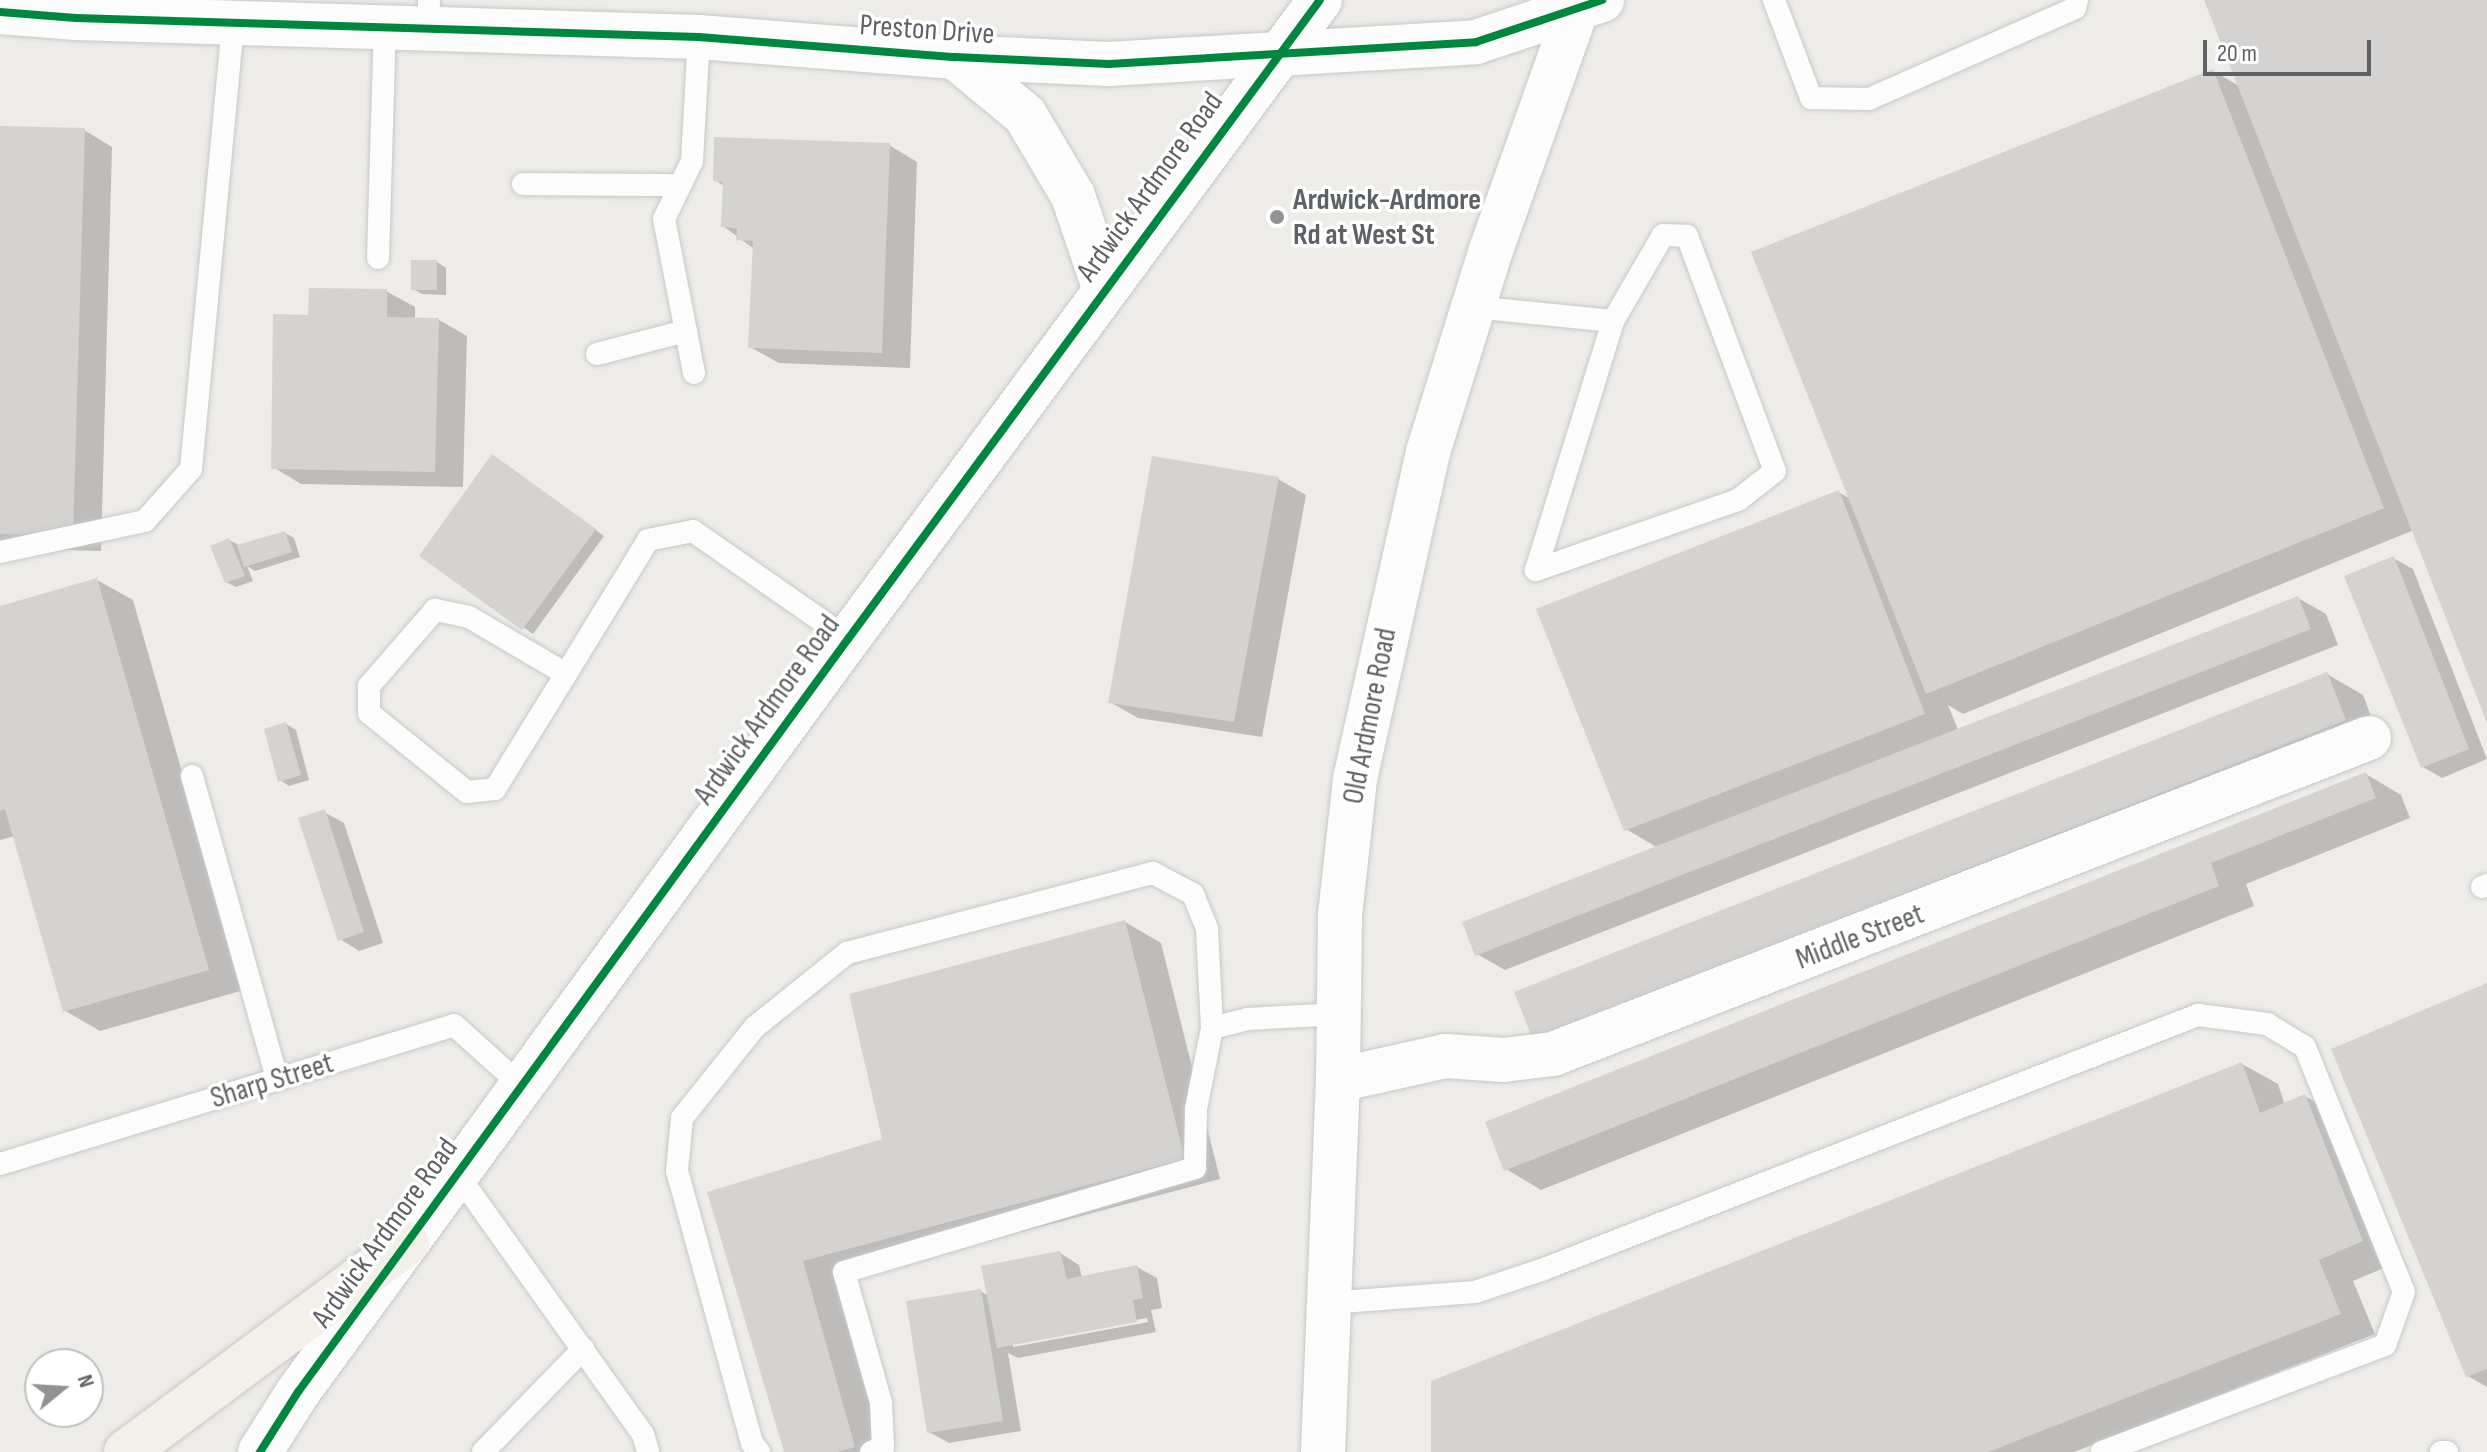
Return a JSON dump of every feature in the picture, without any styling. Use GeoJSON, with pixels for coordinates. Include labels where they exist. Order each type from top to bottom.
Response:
{"type":"FeatureCollection","features":[{"type":"Feature","properties":{"kind":"main road"},"geometry":{"type":"LineString","coordinates":[[126,1452],[407,1243]]}},
{"type":"Feature","properties":{"kind":"street","name":"Ardwick Ardmore Road"},"geometry":{"type":"LineString","coordinates":[[260,1452],[298,1392],[1276,55],[1320,0]]}},
{"type":"Feature","properties":{"kind":"street","name":"Preston Drive"},"geometry":{"type":"LineString","coordinates":[[0,12],[385,28],[429,15],[955,57],[1109,64],[1476,42],[1589,4]]}},
{"type":"Feature","properties":{"kind":"street","name":"Old Ardmore Road"},"geometry":{"type":"LineString","coordinates":[[1323,1452],[1338,1080],[1340,915],[1355,779],[1428,452],[1473,307],[1589,4]]}},
{"type":"Feature","properties":{"kind":"street"},"geometry":{"type":"LineString","coordinates":[[955,57],[1025,115],[1073,196],[1105,290]]}},
{"type":"Feature","properties":{"kind":"street","name":"Middle Street"},"geometry":{"type":"LineString","coordinates":[[1338,1080],[1445,1056],[1504,1060],[1553,1054],[2369,738]]}},
{"type":"Feature","properties":{"kind":"lane"},"geometry":{"type":"LineString","coordinates":[[1774,0],[1811,98],[1869,99],[2075,8],[2077,0]]}},
{"type":"Feature","properties":{"kind":"lane"},"geometry":{"type":"LineString","coordinates":[[0,552],[145,521],[191,469],[233,22]]}},
{"type":"Feature","properties":{"kind":"lane"},"geometry":{"type":"LineString","coordinates":[[378,258],[385,28]]}},
{"type":"Feature","properties":{"kind":"lane"},"geometry":{"type":"LineString","coordinates":[[694,373],[664,219],[692,161],[699,37]]}},
{"type":"Feature","properties":{"kind":"lane"},"geometry":{"type":"LineString","coordinates":[[523,184],[680,185]]}},
{"type":"Feature","properties":{"kind":"lane"},"geometry":{"type":"LineString","coordinates":[[1663,235],[1687,236],[1775,471],[1738,500],[1536,570],[1613,321],[1663,235]]}},
{"type":"Feature","properties":{"kind":"lane"},"geometry":{"type":"LineString","coordinates":[[1473,307],[1613,321]]}},
{"type":"Feature","properties":{"kind":"lane"},"geometry":{"type":"LineString","coordinates":[[597,354],[686,331]]}},
{"type":"Feature","properties":{"kind":"lane"},"geometry":{"type":"LineString","coordinates":[[566,674],[469,617],[435,610],[369,686],[369,713],[467,792],[495,789],[566,674],[648,540],[693,531],[848,639]]}},
{"type":"Feature","properties":{"kind":"lane"},"geometry":{"type":"LineString","coordinates":[[192,776],[277,1079]]}},
{"type":"Feature","properties":{"kind":"lane"},"geometry":{"type":"LineString","coordinates":[[759,1452],[752,1443],[677,1171],[682,1118],[755,1027],[847,953],[1153,873],[1193,894],[1207,929],[1212,1028],[1196,1109],[1195,1168],[844,1272],[881,1403],[883,1447],[871,1452]]}},
{"type":"Feature","properties":{"kind":"lane"},"geometry":{"type":"LineString","coordinates":[[1212,1028],[1247,1019],[1339,1014]]}},
{"type":"Feature","properties":{"kind":"lane"},"geometry":{"type":"LineString","coordinates":[[1328,1303],[1475,1292],[1544,1269],[2198,1015],[2267,1024],[2305,1047],[2404,1292],[2385,1345],[2102,1452]]}},
{"type":"Feature","properties":{"kind":"lane","name":"Sharp Street"},"geometry":{"type":"LineString","coordinates":[[0,1164],[454,1025],[523,1087]]}},
{"type":"Feature","properties":{"kind":"lane"},"geometry":{"type":"LineString","coordinates":[[458,1175],[643,1434],[648,1452]]}},
{"type":"Feature","properties":{"kind":"lane"},"geometry":{"type":"LineString","coordinates":[[483,1452],[583,1349]]}},
{"type":"Feature","properties":{"kind":"lane"},"geometry":{"type":"LineString","coordinates":[[2441,1452],[2447,1452]]}},
{"type":"Feature","properties":{"kind":"building"},"geometry":{"type":"Polygon","coordinates":[[[2204,0],[2487,0],[2487,723],[2204,0]]]}},
{"type":"Feature","properties":{"kind":"building"},"geometry":{"type":"Polygon","coordinates":[[[2213,69],[2384,508],[1926,694],[1751,252],[2213,69]]]}},
{"type":"Feature","properties":{"kind":"building"},"geometry":{"type":"Polygon","coordinates":[[[0,126],[85,128],[73,536],[0,534],[0,126]]]}},
{"type":"Feature","properties":{"kind":"building"},"geometry":{"type":"Polygon","coordinates":[[[714,137],[890,143],[882,353],[748,348],[753,241],[736,240],[737,228],[721,227],[723,182],[713,181],[714,137]]]}},
{"type":"Feature","properties":{"kind":"building"},"geometry":{"type":"Polygon","coordinates":[[[411,260],[437,260],[437,290],[411,290],[411,260]]]}},
{"type":"Feature","properties":{"kind":"building"},"geometry":{"type":"Polygon","coordinates":[[[309,288],[387,289],[387,317],[439,318],[435,472],[271,469],[273,314],[308,315],[309,288]]]}},
{"type":"Feature","properties":{"kind":"building"},"geometry":{"type":"Polygon","coordinates":[[[492,454],[596,529],[522,630],[419,556],[492,454]]]}},
{"type":"Feature","properties":{"kind":"building"},"geometry":{"type":"Polygon","coordinates":[[[1152,456],[1279,477],[1234,722],[1108,703],[1152,456]]]}},
{"type":"Feature","properties":{"kind":"building"},"geometry":{"type":"Polygon","coordinates":[[[1839,490],[1925,714],[1624,831],[1536,609],[1839,490]]]}},
{"type":"Feature","properties":{"kind":"building"},"geometry":{"type":"Polygon","coordinates":[[[285,531],[292,552],[244,567],[237,545],[285,531]]]}},
{"type":"Feature","properties":{"kind":"building"},"geometry":{"type":"Polygon","coordinates":[[[229,538],[245,576],[225,583],[210,546],[229,538]]]}},
{"type":"Feature","properties":{"kind":"building"},"geometry":{"type":"Polygon","coordinates":[[[2394,556],[2469,749],[2421,768],[2344,576],[2394,556]]]}},
{"type":"Feature","properties":{"kind":"building"},"geometry":{"type":"Polygon","coordinates":[[[97,578],[209,970],[63,1012],[5,809],[0,811],[0,606],[97,578]]]}},
{"type":"Feature","properties":{"kind":"building"},"geometry":{"type":"Polygon","coordinates":[[[2298,596],[2311,629],[1475,956],[1462,922],[2298,596]]]}},
{"type":"Feature","properties":{"kind":"building"},"geometry":{"type":"Polygon","coordinates":[[[2327,672],[2346,720],[1533,1040],[1514,992],[2327,672]]]}},
{"type":"Feature","properties":{"kind":"building"},"geometry":{"type":"Polygon","coordinates":[[[286,722],[301,775],[278,782],[264,729],[286,722]]]}},
{"type":"Feature","properties":{"kind":"building"},"geometry":{"type":"Polygon","coordinates":[[[2366,772],[2376,798],[2211,863],[2219,886],[1504,1171],[1485,1122],[2366,772]]]}},
{"type":"Feature","properties":{"kind":"building"},"geometry":{"type":"Polygon","coordinates":[[[325,809],[364,932],[338,941],[298,818],[325,809]]]}},
{"type":"Feature","properties":{"kind":"building"},"geometry":{"type":"Polygon","coordinates":[[[1125,920],[1185,1159],[803,1261],[855,1447],[837,1452],[784,1452],[707,1192],[882,1139],[849,994],[1125,920]]]}},
{"type":"Feature","properties":{"kind":"building"},"geometry":{"type":"Polygon","coordinates":[[[2487,983],[2487,1369],[2466,1377],[2331,1049],[2487,983]]]}},
{"type":"Feature","properties":{"kind":"building"},"geometry":{"type":"Polygon","coordinates":[[[2242,1062],[2260,1113],[2305,1094],[2363,1241],[2319,1260],[2341,1314],[1988,1452],[1431,1452],[1431,1381],[2242,1062]]]}},
{"type":"Feature","properties":{"kind":"building"},"geometry":{"type":"Polygon","coordinates":[[[1060,1251],[1067,1279],[1137,1265],[1143,1298],[1133,1300],[1137,1322],[997,1348],[981,1266],[1060,1251]]]}},
{"type":"Feature","properties":{"kind":"building"},"geometry":{"type":"Polygon","coordinates":[[[981,1289],[1003,1421],[927,1433],[906,1301],[981,1289]]]}},
{"type":"Feature","properties":{"kind":"cycle path"},"geometry":{"type":"LineString","coordinates":[[260,1452],[298,1392],[1320,0]]}},
{"type":"Feature","properties":{"kind":"cycle path"},"geometry":{"type":"LineString","coordinates":[[0,12],[76,18],[699,37],[955,57],[1109,64],[1476,42],[1602,0]]}},
{"type":"Feature","properties":{"kind":"place","name":"Ardwick-Ardmore Rd at West St"},"geometry":{"type":"Point","coordinates":[1277,217]}}]}
